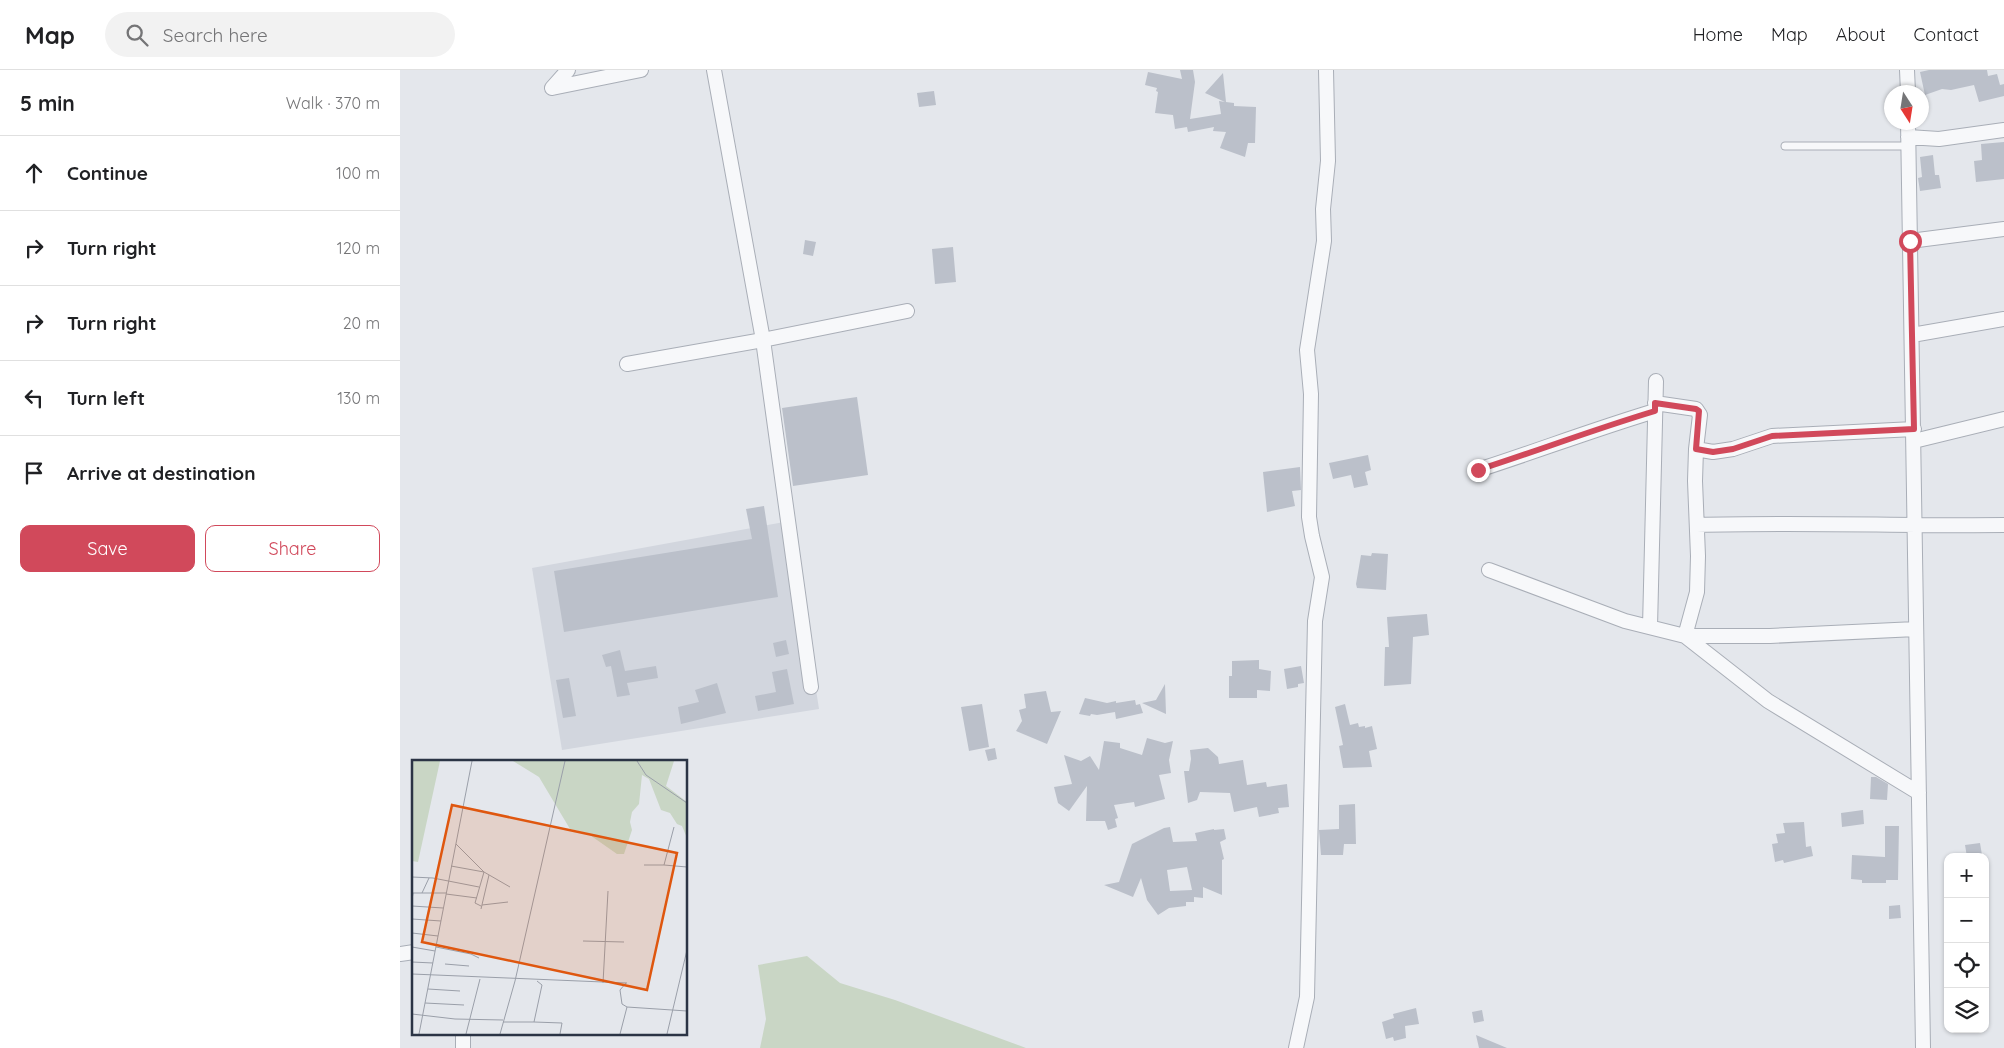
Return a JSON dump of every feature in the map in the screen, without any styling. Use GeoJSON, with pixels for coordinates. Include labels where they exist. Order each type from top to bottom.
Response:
{"type":"FeatureCollection","features":[{"type":"Feature","properties":{"kind":"street"},"geometry":{"type":"LineString","coordinates":[[568,70],[552,88],[641,70]]}},
{"type":"Feature","properties":{"kind":"street"},"geometry":{"type":"LineString","coordinates":[[714,70],[763,340],[811,687]]}},
{"type":"Feature","properties":{"kind":"street"},"geometry":{"type":"LineString","coordinates":[[1296,1048],[1307,997],[1315,621],[1322,577],[1309,518],[1311,394],[1307,350],[1324,241],[1323,209],[1328,162],[1326,70]]}},
{"type":"Feature","properties":{"kind":"street"},"geometry":{"type":"LineString","coordinates":[[1907,70],[1908,85]]}},
{"type":"Feature","properties":{"kind":"street"},"geometry":{"type":"LineString","coordinates":[[1908,130],[1924,1048]]}},
{"type":"Feature","properties":{"kind":"street"},"geometry":{"type":"LineString","coordinates":[[1908,142],[2004,130]]}},
{"type":"Feature","properties":{"kind":"street"},"geometry":{"type":"LineString","coordinates":[[1910,241],[2004,228]]}},
{"type":"Feature","properties":{"kind":"street"},"geometry":{"type":"LineString","coordinates":[[627,364],[763,340],[908,311]]}},
{"type":"Feature","properties":{"kind":"street"},"geometry":{"type":"LineString","coordinates":[[1912,335],[2004,319]]}},
{"type":"Feature","properties":{"kind":"street"},"geometry":{"type":"LineString","coordinates":[[1650,627],[1656,380]]}},
{"type":"Feature","properties":{"kind":"street"},"geometry":{"type":"LineString","coordinates":[[1478,470],[1554,446],[1655,407],[1696,409],[1699,411],[1696,449],[1697,592],[1685,636]]}},
{"type":"Feature","properties":{"kind":"street"},"geometry":{"type":"LineString","coordinates":[[1696,449],[1713,452],[1733,449],[1772,436],[1914,435],[2004,419]]}},
{"type":"Feature","properties":{"kind":"street"},"geometry":{"type":"LineString","coordinates":[[1697,525],[1778,523],[1915,526],[2004,525]]}},
{"type":"Feature","properties":{"kind":"street"},"geometry":{"type":"LineString","coordinates":[[1489,570],[1625,621],[1685,636],[1770,636],[1916,629]]}},
{"type":"Feature","properties":{"kind":"street"},"geometry":{"type":"LineString","coordinates":[[1685,636],[1768,701],[1919,793]]}},
{"type":"Feature","properties":{"kind":"lane"},"geometry":{"type":"LineString","coordinates":[[1785,146],[1908,142]]}},
{"type":"Feature","properties":{"kind":"shaded area"},"geometry":{"type":"Polygon","coordinates":[[[790,521],[819,709],[562,750],[532,568],[790,521]]]}},
{"type":"Feature","properties":{"kind":"green space"},"geometry":{"type":"Polygon","coordinates":[[[807,956],[840,983],[895,1000],[1026,1048],[760,1048],[766,1019],[758,965],[807,956]]]}},
{"type":"Feature","properties":{"kind":"building"},"geometry":{"type":"Polygon","coordinates":[[[1180,70],[1193,70],[1195,82],[1190,119],[1221,114],[1219,101],[1225,102],[1205,93],[1223,73],[1226,102],[1234,103],[1234,106],[1256,107],[1255,143],[1248,143],[1245,157],[1220,148],[1226,132],[1213,131],[1214,127],[1188,132],[1187,127],[1175,129],[1173,115],[1155,113],[1158,92],[1156,91],[1157,88],[1145,85],[1148,72],[1182,79],[1180,70]]]}},
{"type":"Feature","properties":{"kind":"building"},"geometry":{"type":"Polygon","coordinates":[[[1929,70],[1987,70],[1988,76],[1997,74],[2000,85],[2004,84],[2004,96],[1979,102],[1974,85],[1951,90],[1942,89],[1929,94],[1929,85],[1923,85],[1920,72],[1929,70]]]}},
{"type":"Feature","properties":{"kind":"building"},"geometry":{"type":"Polygon","coordinates":[[[934,91],[936,105],[919,107],[917,93],[934,91]]]}},
{"type":"Feature","properties":{"kind":"building"},"geometry":{"type":"Polygon","coordinates":[[[2004,142],[2004,179],[1976,182],[1974,161],[1982,160],[1981,144],[2004,142]]]}},
{"type":"Feature","properties":{"kind":"building"},"geometry":{"type":"Polygon","coordinates":[[[1933,155],[1935,175],[1939,175],[1941,188],[1920,191],[1918,178],[1922,177],[1920,157],[1933,155]]]}},
{"type":"Feature","properties":{"kind":"building"},"geometry":{"type":"Polygon","coordinates":[[[805,240],[816,242],[813,256],[803,254],[805,240]]]}},
{"type":"Feature","properties":{"kind":"building"},"geometry":{"type":"Polygon","coordinates":[[[953,247],[956,282],[935,284],[932,249],[953,247]]]}},
{"type":"Feature","properties":{"kind":"building"},"geometry":{"type":"Polygon","coordinates":[[[857,397],[868,475],[793,486],[782,408],[857,397]]]}},
{"type":"Feature","properties":{"kind":"building"},"geometry":{"type":"Polygon","coordinates":[[[1368,455],[1371,470],[1365,472],[1368,485],[1354,488],[1351,475],[1333,479],[1329,463],[1368,455]]]}},
{"type":"Feature","properties":{"kind":"building"},"geometry":{"type":"Polygon","coordinates":[[[1300,467],[1301,490],[1292,491],[1295,506],[1267,512],[1263,472],[1300,467]]]}},
{"type":"Feature","properties":{"kind":"building"},"geometry":{"type":"Polygon","coordinates":[[[764,506],[778,597],[564,632],[554,571],[752,539],[746,509],[764,506]]]}},
{"type":"Feature","properties":{"kind":"building"},"geometry":{"type":"Polygon","coordinates":[[[1372,553],[1388,554],[1386,590],[1357,588],[1361,555],[1371,556],[1372,553]]]}},
{"type":"Feature","properties":{"kind":"building"},"geometry":{"type":"Polygon","coordinates":[[[1427,614],[1429,635],[1413,637],[1411,684],[1384,686],[1385,647],[1389,647],[1387,617],[1427,614]]]}},
{"type":"Feature","properties":{"kind":"building"},"geometry":{"type":"Polygon","coordinates":[[[786,640],[789,654],[776,657],[773,643],[786,640]]]}},
{"type":"Feature","properties":{"kind":"building"},"geometry":{"type":"Polygon","coordinates":[[[620,650],[625,671],[656,666],[658,678],[627,683],[630,695],[617,697],[611,666],[606,667],[602,655],[620,650]]]}},
{"type":"Feature","properties":{"kind":"building"},"geometry":{"type":"Polygon","coordinates":[[[1259,660],[1259,669],[1271,671],[1270,691],[1257,690],[1257,698],[1229,698],[1229,676],[1232,676],[1232,661],[1259,660]]]}},
{"type":"Feature","properties":{"kind":"building"},"geometry":{"type":"Polygon","coordinates":[[[1301,666],[1304,683],[1298,684],[1298,687],[1287,689],[1284,669],[1301,666]]]}},
{"type":"Feature","properties":{"kind":"building"},"geometry":{"type":"Polygon","coordinates":[[[787,669],[794,704],[758,711],[755,696],[776,692],[772,672],[787,669]]]}},
{"type":"Feature","properties":{"kind":"building"},"geometry":{"type":"Polygon","coordinates":[[[569,678],[576,716],[563,718],[556,680],[569,678]]]}},
{"type":"Feature","properties":{"kind":"building"},"geometry":{"type":"Polygon","coordinates":[[[717,683],[726,713],[681,724],[678,707],[699,702],[695,690],[717,683]]]}},
{"type":"Feature","properties":{"kind":"building"},"geometry":{"type":"Polygon","coordinates":[[[1165,684],[1166,714],[1142,703],[1156,700],[1165,684]]]}},
{"type":"Feature","properties":{"kind":"building"},"geometry":{"type":"Polygon","coordinates":[[[1046,691],[1051,712],[1061,711],[1047,744],[1016,731],[1022,721],[1019,710],[1026,708],[1024,694],[1046,691]]]}},
{"type":"Feature","properties":{"kind":"building"},"geometry":{"type":"Polygon","coordinates":[[[1085,698],[1107,703],[1135,700],[1136,705],[1140,704],[1143,713],[1116,719],[1115,712],[1091,714],[1090,716],[1079,714],[1085,698]]]}},
{"type":"Feature","properties":{"kind":"building"},"geometry":{"type":"Polygon","coordinates":[[[982,704],[989,747],[969,751],[961,707],[982,704]]]}},
{"type":"Feature","properties":{"kind":"building"},"geometry":{"type":"Polygon","coordinates":[[[1345,704],[1350,725],[1358,723],[1359,727],[1372,726],[1377,749],[1369,751],[1372,767],[1343,768],[1339,746],[1343,745],[1335,707],[1345,704]]]}},
{"type":"Feature","properties":{"kind":"building"},"geometry":{"type":"Polygon","coordinates":[[[1147,738],[1165,743],[1173,741],[1169,760],[1171,773],[1159,775],[1165,799],[1135,807],[1134,802],[1114,805],[1118,818],[1115,819],[1117,827],[1108,830],[1105,821],[1086,821],[1087,786],[1069,811],[1058,803],[1054,787],[1072,784],[1064,755],[1081,761],[1090,756],[1099,770],[1104,741],[1120,743],[1120,748],[1142,755],[1147,738]]]}},
{"type":"Feature","properties":{"kind":"building"},"geometry":{"type":"Polygon","coordinates":[[[995,748],[997,759],[988,761],[985,750],[995,748]]]}},
{"type":"Feature","properties":{"kind":"building"},"geometry":{"type":"Polygon","coordinates":[[[1208,748],[1218,757],[1219,764],[1243,760],[1247,785],[1266,782],[1267,787],[1287,784],[1289,807],[1278,808],[1279,813],[1259,817],[1257,807],[1234,812],[1230,793],[1200,792],[1197,800],[1188,803],[1184,771],[1189,771],[1190,750],[1208,748]]]}},
{"type":"Feature","properties":{"kind":"building"},"geometry":{"type":"Polygon","coordinates":[[[1871,777],[1876,777],[1888,784],[1887,800],[1870,799],[1871,777]]]}},
{"type":"Feature","properties":{"kind":"building"},"geometry":{"type":"Polygon","coordinates":[[[1355,804],[1356,844],[1344,844],[1343,855],[1321,855],[1319,830],[1339,829],[1339,805],[1355,804]]]}},
{"type":"Feature","properties":{"kind":"building"},"geometry":{"type":"Polygon","coordinates":[[[1863,810],[1864,824],[1842,827],[1841,813],[1863,810]]]}},
{"type":"Feature","properties":{"kind":"building"},"geometry":{"type":"Polygon","coordinates":[[[1804,822],[1806,847],[1811,846],[1813,856],[1784,863],[1783,860],[1775,862],[1772,844],[1778,843],[1776,834],[1785,833],[1783,823],[1804,822]]]}},
{"type":"Feature","properties":{"kind":"building"},"geometry":{"type":"Polygon","coordinates":[[[1885,826],[1899,826],[1898,880],[1886,880],[1886,883],[1862,883],[1862,880],[1851,879],[1852,855],[1885,857],[1885,826]]]}},
{"type":"Feature","properties":{"kind":"building"},"geometry":{"type":"Polygon","coordinates":[[[1170,827],[1173,842],[1197,841],[1195,833],[1224,829],[1226,839],[1220,842],[1224,859],[1222,860],[1222,895],[1203,887],[1203,898],[1194,897],[1194,902],[1186,902],[1186,906],[1169,908],[1158,915],[1147,900],[1141,878],[1133,897],[1104,885],[1119,882],[1132,844],[1164,828],[1170,827]],[[1187,867],[1167,870],[1170,891],[1192,890],[1187,867]]]}},
{"type":"Feature","properties":{"kind":"building"},"geometry":{"type":"Polygon","coordinates":[[[1980,843],[1982,853],[1966,853],[1965,845],[1980,843]]]}},
{"type":"Feature","properties":{"kind":"building"},"geometry":{"type":"Polygon","coordinates":[[[1900,905],[1901,918],[1889,919],[1889,906],[1900,905]]]}},
{"type":"Feature","properties":{"kind":"building"},"geometry":{"type":"Polygon","coordinates":[[[1416,1008],[1419,1024],[1405,1026],[1406,1038],[1394,1041],[1393,1037],[1386,1039],[1382,1022],[1394,1018],[1393,1014],[1416,1008]]]}},
{"type":"Feature","properties":{"kind":"building"},"geometry":{"type":"Polygon","coordinates":[[[1482,1010],[1484,1021],[1474,1023],[1472,1012],[1482,1010]]]}},
{"type":"Feature","properties":{"kind":"building"},"geometry":{"type":"Polygon","coordinates":[[[1476,1035],[1507,1048],[1479,1048],[1476,1035]]]}},
{"type":"Feature","properties":{"kind":"route"},"geometry":{"type":"LineString","coordinates":[[1478,470],[1554,446],[1602,427],[1655,411],[1655,403],[1699,411],[1700,418],[1696,449],[1713,452],[1733,449],[1772,436],[1914,429],[1910,241]]}}]}
